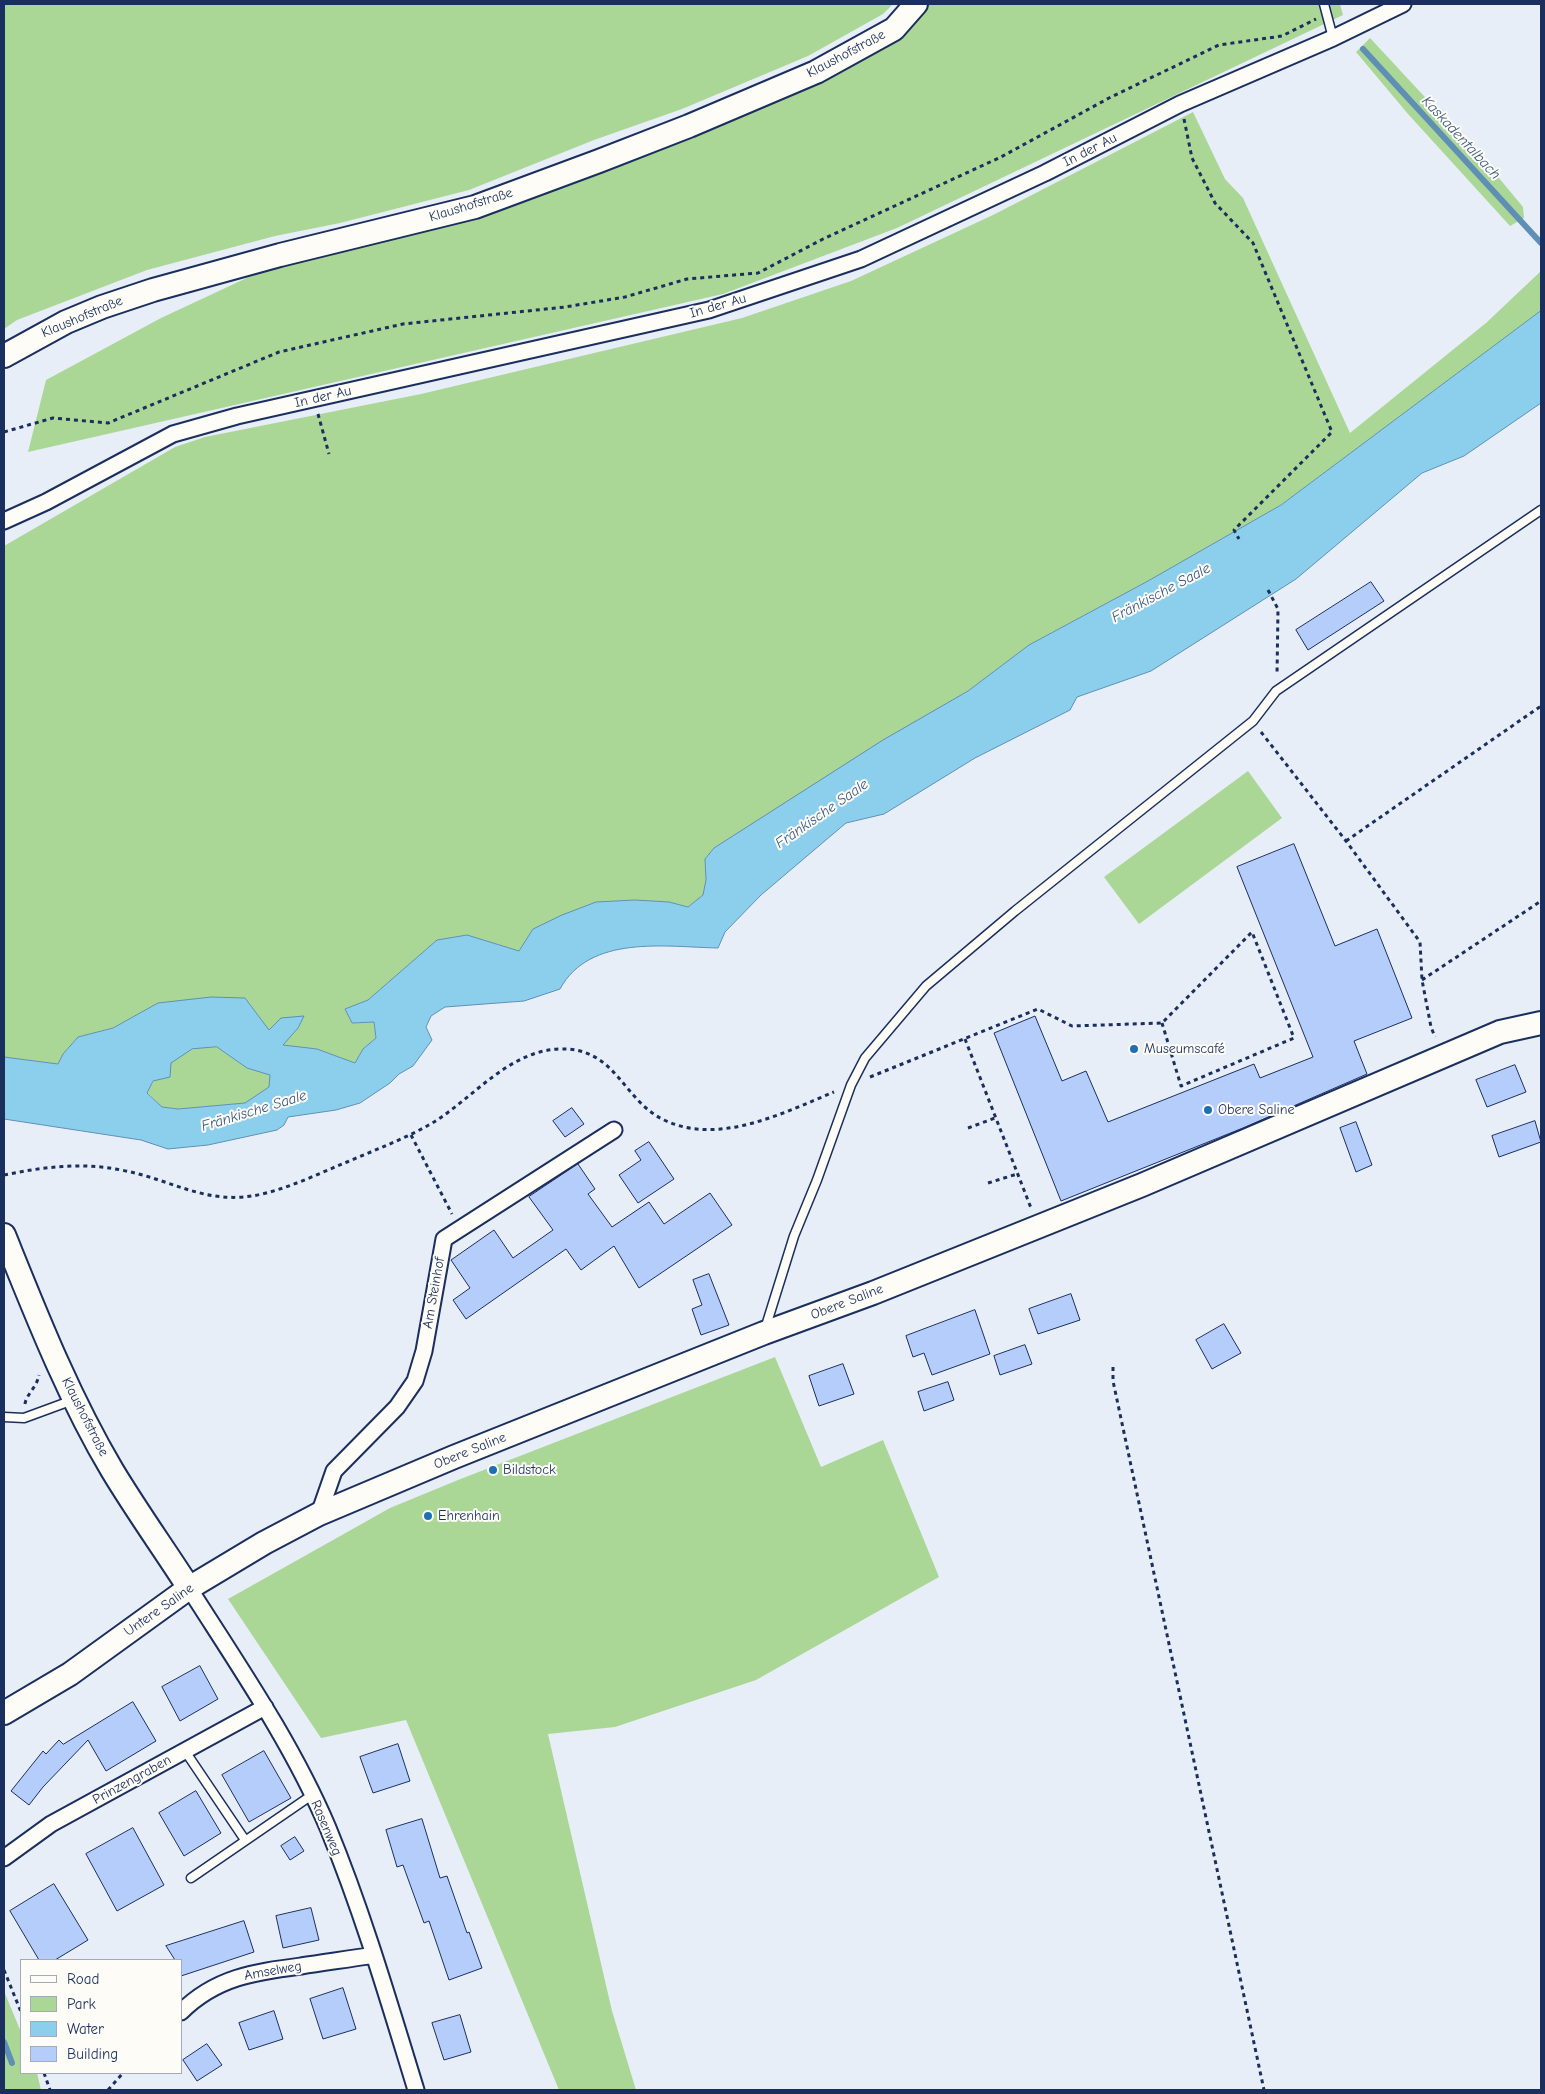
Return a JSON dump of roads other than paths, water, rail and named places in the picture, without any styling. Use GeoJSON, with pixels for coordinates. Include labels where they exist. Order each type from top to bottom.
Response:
{"type":"FeatureCollection","features":[{"type":"Feature","properties":{"kind":"main road","name":"Klaushofstraße"},"geometry":{"type":"LineString","coordinates":[[4,356],[66,322],[102,307],[153,290],[280,255],[475,207],[599,161],[689,126],[816,72],[894,29],[916,4]]}},
{"type":"Feature","properties":{"kind":"main road","name":"Obere Saline"},"geometry":{"type":"LineString","coordinates":[[319,1514],[454,1457],[764,1333],[873,1293],[1142,1185],[1500,1032],[1541,1023]]}},
{"type":"Feature","properties":{"kind":"main road","name":"Klaushofstraße"},"geometry":{"type":"LineString","coordinates":[[4,1235],[41,1326],[75,1399],[112,1470],[189,1588]]}},
{"type":"Feature","properties":{"kind":"main road","name":"Untere Saline"},"geometry":{"type":"LineString","coordinates":[[4,1713],[70,1674],[189,1588],[264,1543],[319,1514]]}},
{"type":"Feature","properties":{"kind":"street","name":"In der Au"},"geometry":{"type":"LineString","coordinates":[[4,521],[46,502],[173,434],[237,416],[709,310],[861,259],[1045,173],[1180,104],[1332,38],[1403,4]]}},
{"type":"Feature","properties":{"kind":"street","name":"Am Steinhof"},"geometry":{"type":"LineString","coordinates":[[319,1514],[334,1470],[397,1407],[415,1381],[424,1351],[444,1239],[614,1130]]}},
{"type":"Feature","properties":{"kind":"street","name":"Rasenweg"},"geometry":{"type":"LineString","coordinates":[[189,1588],[265,1707],[327,1827],[374,1956],[416,2090]]}},
{"type":"Feature","properties":{"kind":"street","name":"Prinzengraben"},"geometry":{"type":"LineString","coordinates":[[4,1858],[51,1824],[265,1707]]}},
{"type":"Feature","properties":{"kind":"street","name":"Amselweg"},"geometry":{"type":"LineString","coordinates":[[182,2011],[191,2002],[220,1984],[250,1973],[374,1956]]}},
{"type":"Feature","properties":{"kind":"lane"},"geometry":{"type":"LineString","coordinates":[[1324,4],[1332,38]]}},
{"type":"Feature","properties":{"kind":"lane"},"geometry":{"type":"LineString","coordinates":[[764,1333],[794,1236],[817,1180],[851,1085],[865,1058],[926,986],[1015,911],[1253,721],[1276,690],[1541,510]]}},
{"type":"Feature","properties":{"kind":"lane"},"geometry":{"type":"LineString","coordinates":[[4,1417],[24,1418],[75,1399]]}},
{"type":"Feature","properties":{"kind":"lane"},"geometry":{"type":"LineString","coordinates":[[185,1751],[245,1840]]}},
{"type":"Feature","properties":{"kind":"lane"},"geometry":{"type":"LineString","coordinates":[[191,1878],[312,1795]]}},
{"type":"Feature","properties":{"kind":"water","name":"Fränkische Saale"},"geometry":{"type":"Polygon","coordinates":[[[1541,311],[1541,403],[1464,456],[1422,473],[1296,579],[1151,671],[1077,697],[1070,710],[975,758],[884,814],[846,823],[761,895],[725,932],[718,948],[653,946],[609,952],[590,959],[573,971],[560,989],[524,1001],[445,1007],[431,1016],[426,1027],[432,1040],[413,1066],[399,1074],[390,1083],[360,1103],[336,1110],[288,1117],[284,1125],[277,1130],[208,1145],[168,1149],[141,1140],[4,1119],[4,1057],[58,1064],[63,1054],[78,1037],[113,1028],[158,1003],[211,997],[245,998],[269,1030],[281,1018],[304,1016],[298,1028],[283,1045],[317,1049],[355,1063],[363,1049],[376,1038],[374,1022],[352,1023],[345,1009],[368,1000],[437,940],[467,935],[519,951],[533,929],[596,902],[635,900],[669,902],[688,907],[703,895],[706,880],[705,859],[714,848],[883,740],[968,691],[1029,645],[1148,581],[1281,505],[1541,311]],[[217,1047],[192,1049],[171,1063],[170,1077],[153,1081],[147,1093],[162,1107],[178,1109],[245,1103],[269,1087],[270,1075],[247,1068],[217,1047]]]}},
{"type":"Feature","properties":{"kind":"waterway","name":"Kaskadentalbach"},"geometry":{"type":"LineString","coordinates":[[1363,49],[1541,243]]}},
{"type":"Feature","properties":{"kind":"waterway"},"geometry":{"type":"LineString","coordinates":[[4,2042],[12,2063]]}},
{"type":"Feature","properties":{"kind":"place","name":"Museumscafé"},"geometry":{"type":"Point","coordinates":[1134,1049]}},
{"type":"Feature","properties":{"kind":"place","name":"Obere Saline"},"geometry":{"type":"Point","coordinates":[1208,1110]}},
{"type":"Feature","properties":{"kind":"place","name":"Bildstock"},"geometry":{"type":"Point","coordinates":[493,1470]}},
{"type":"Feature","properties":{"kind":"place","name":"Ehrenhain"},"geometry":{"type":"Point","coordinates":[428,1516]}}]}
